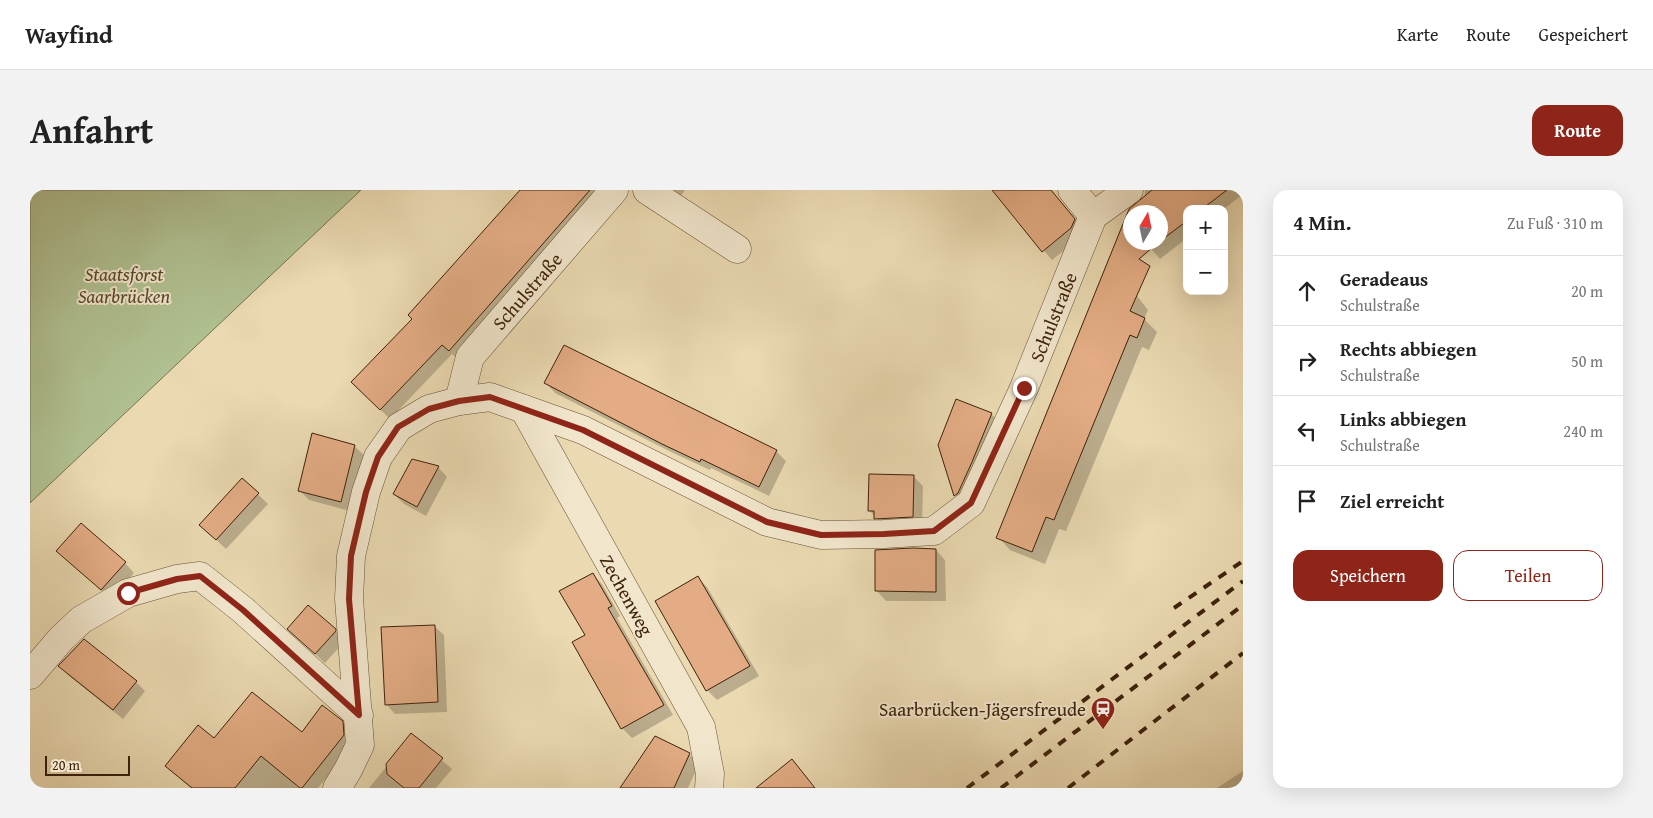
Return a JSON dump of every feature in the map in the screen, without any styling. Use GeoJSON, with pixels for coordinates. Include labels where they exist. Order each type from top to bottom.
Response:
{"type":"FeatureCollection","features":[{"type":"Feature","properties":{"kind":"street","name":"Schulstraße"},"geometry":{"type":"LineString","coordinates":[[459,401],[470,356],[614,190]]}},
{"type":"Feature","properties":{"kind":"street"},"geometry":{"type":"LineString","coordinates":[[647,190],[737,249]]}},
{"type":"Feature","properties":{"kind":"street"},"geometry":{"type":"LineString","coordinates":[[1072,190],[1093,216],[1129,190]]}},
{"type":"Feature","properties":{"kind":"street","name":"Schulstraße"},"geometry":{"type":"LineString","coordinates":[[337,788],[360,745],[350,590],[351,556],[366,492],[378,457],[398,427],[429,409],[459,401],[490,397],[583,430],[767,522],[821,535],[934,531],[971,503],[1024,388],[1093,216]]}},
{"type":"Feature","properties":{"kind":"street","name":"Zechenweg"},"geometry":{"type":"LineString","coordinates":[[524,409],[701,727],[710,774],[709,788]]}},
{"type":"Feature","properties":{"kind":"street"},"geometry":{"type":"LineString","coordinates":[[30,675],[60,639],[81,620],[128,593],[177,579],[200,576],[243,610],[359,715]]}},
{"type":"Feature","properties":{"kind":"green space","name":"Staatsforst Saarbrücken"},"geometry":{"type":"Polygon","coordinates":[[[30,190],[361,190],[30,503],[30,190]]]}},
{"type":"Feature","properties":{"kind":"building"},"geometry":{"type":"Polygon","coordinates":[[[520,190],[590,190],[449,351],[442,345],[380,410],[351,382],[412,319],[408,315],[520,190]]]}},
{"type":"Feature","properties":{"kind":"building"},"geometry":{"type":"Polygon","coordinates":[[[992,190],[1051,190],[1075,219],[1071,228],[1042,252],[992,190]]]}},
{"type":"Feature","properties":{"kind":"building"},"geometry":{"type":"Polygon","coordinates":[[[1152,190],[1227,190],[1207,205],[1183,205],[1183,224],[1168,235],[1168,205],[1134,205],[1152,190]]]}},
{"type":"Feature","properties":{"kind":"building"},"geometry":{"type":"Polygon","coordinates":[[[1123,224],[1123,250],[1150,250],[1139,259],[1150,266],[1130,311],[1145,318],[1137,338],[1130,335],[1054,520],[1046,517],[1032,552],[996,538],[1123,224]]]}},
{"type":"Feature","properties":{"kind":"building"},"geometry":{"type":"Polygon","coordinates":[[[564,345],[777,450],[759,487],[701,459],[700,462],[662,444],[544,383],[564,345]]]}},
{"type":"Feature","properties":{"kind":"building"},"geometry":{"type":"Polygon","coordinates":[[[956,399],[992,413],[958,493],[954,496],[938,445],[956,399]]]}},
{"type":"Feature","properties":{"kind":"building"},"geometry":{"type":"Polygon","coordinates":[[[312,433],[355,445],[341,502],[298,491],[312,433]]]}},
{"type":"Feature","properties":{"kind":"building"},"geometry":{"type":"Polygon","coordinates":[[[412,459],[439,466],[417,507],[393,494],[412,459]]]}},
{"type":"Feature","properties":{"kind":"building"},"geometry":{"type":"Polygon","coordinates":[[[869,474],[914,475],[913,517],[874,519],[874,511],[868,511],[869,474]]]}},
{"type":"Feature","properties":{"kind":"building"},"geometry":{"type":"Polygon","coordinates":[[[242,478],[259,493],[216,540],[199,525],[242,478]]]}},
{"type":"Feature","properties":{"kind":"building"},"geometry":{"type":"Polygon","coordinates":[[[81,523],[126,562],[101,590],[56,551],[81,523]]]}},
{"type":"Feature","properties":{"kind":"building"},"geometry":{"type":"Polygon","coordinates":[[[936,549],[936,592],[875,591],[875,550],[936,549]]]}},
{"type":"Feature","properties":{"kind":"building"},"geometry":{"type":"Polygon","coordinates":[[[593,573],[612,606],[608,608],[664,705],[621,729],[572,642],[585,635],[559,591],[593,573]]]}},
{"type":"Feature","properties":{"kind":"building"},"geometry":{"type":"Polygon","coordinates":[[[698,576],[750,666],[706,691],[655,601],[698,576]]]}},
{"type":"Feature","properties":{"kind":"building"},"geometry":{"type":"Polygon","coordinates":[[[308,605],[336,629],[315,654],[287,629],[308,605]]]}},
{"type":"Feature","properties":{"kind":"building"},"geometry":{"type":"Polygon","coordinates":[[[435,625],[438,702],[385,705],[381,627],[435,625]]]}},
{"type":"Feature","properties":{"kind":"building"},"geometry":{"type":"Polygon","coordinates":[[[84,639],[137,681],[113,710],[58,666],[84,639]]]}},
{"type":"Feature","properties":{"kind":"building"},"geometry":{"type":"Polygon","coordinates":[[[252,692],[302,732],[322,705],[343,721],[344,735],[302,788],[261,756],[235,788],[192,788],[165,766],[198,725],[214,738],[252,692]]]}},
{"type":"Feature","properties":{"kind":"building"},"geometry":{"type":"Polygon","coordinates":[[[411,733],[443,758],[419,788],[404,788],[387,774],[386,764],[411,733]]]}},
{"type":"Feature","properties":{"kind":"building"},"geometry":{"type":"Polygon","coordinates":[[[655,736],[690,753],[674,788],[620,788],[655,736]]]}},
{"type":"Feature","properties":{"kind":"building"},"geometry":{"type":"Polygon","coordinates":[[[792,759],[815,788],[756,788],[792,759]]]}},
{"type":"Feature","properties":{"kind":"railway"},"geometry":{"type":"LineString","coordinates":[[1174,608],[1243,561]]}},
{"type":"Feature","properties":{"kind":"railway"},"geometry":{"type":"LineString","coordinates":[[967,788],[1243,581]]}},
{"type":"Feature","properties":{"kind":"railway"},"geometry":{"type":"LineString","coordinates":[[1001,788],[1243,605]]}},
{"type":"Feature","properties":{"kind":"railway"},"geometry":{"type":"LineString","coordinates":[[1068,788],[1243,653]]}},
{"type":"Feature","properties":{"kind":"place","name":"Saarbrücken-Jägersfreude"},"geometry":{"type":"Point","coordinates":[1103,730]}},
{"type":"Feature","properties":{"kind":"route"},"geometry":{"type":"LineString","coordinates":[[128,593],[177,579],[200,576],[243,610],[359,715],[349,599],[351,556],[366,492],[378,457],[398,427],[429,409],[459,401],[490,397],[583,430],[767,522],[821,535],[884,534],[934,531],[971,503],[1024,388]]}}]}
